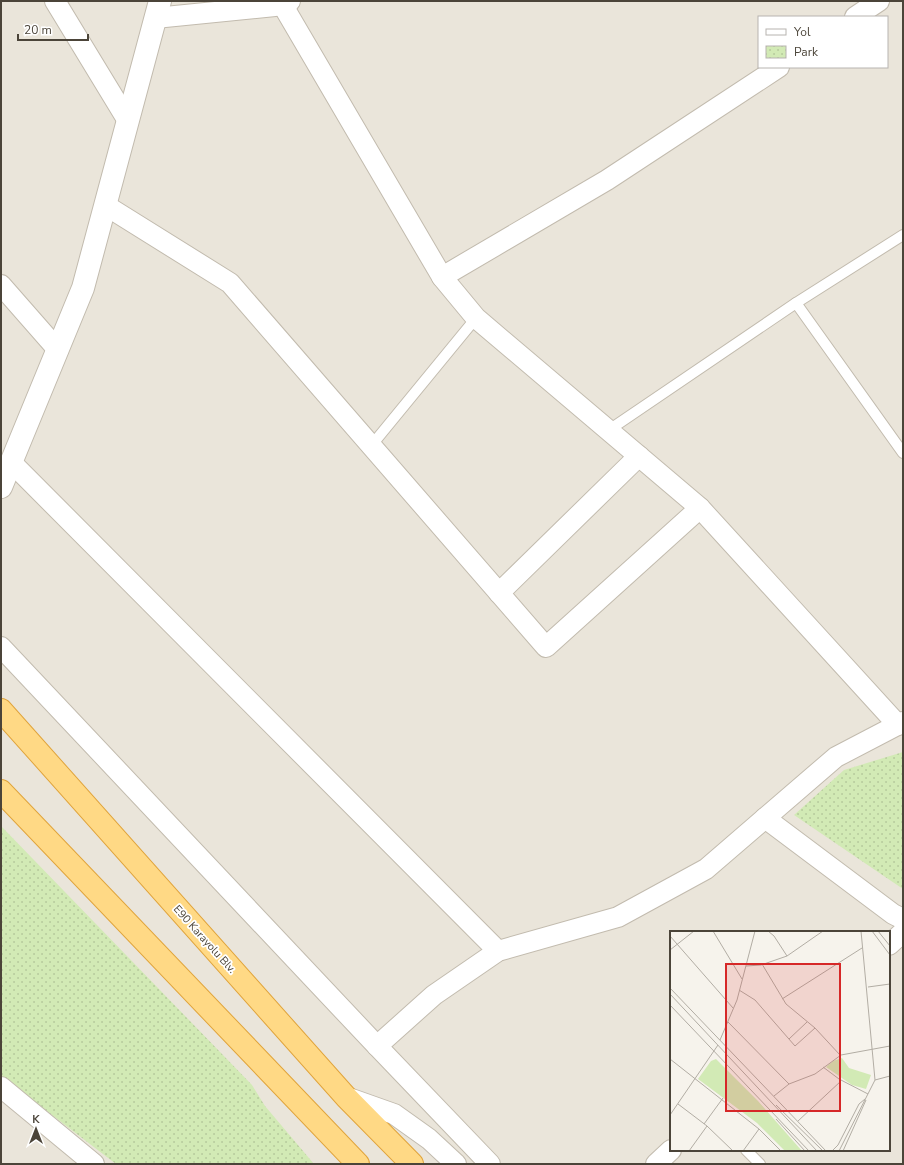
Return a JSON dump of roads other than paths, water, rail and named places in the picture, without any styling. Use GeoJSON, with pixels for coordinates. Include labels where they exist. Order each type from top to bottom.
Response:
{"type":"FeatureCollection","features":[{"type":"Feature","properties":{"kind":"highway","name":"E90 Karayolu Blv."},"geometry":{"type":"LineString","coordinates":[[1,710],[346,1097],[412,1164]]}},
{"type":"Feature","properties":{"kind":"highway"},"geometry":{"type":"LineString","coordinates":[[1,791],[358,1164]]}},
{"type":"Feature","properties":{"kind":"street"},"geometry":{"type":"LineString","coordinates":[[55,1],[128,121]]}},
{"type":"Feature","properties":{"kind":"street"},"geometry":{"type":"LineString","coordinates":[[856,16],[879,1]]}},
{"type":"Feature","properties":{"kind":"street"},"geometry":{"type":"LineString","coordinates":[[1,487],[83,288],[158,9],[275,6],[286,2],[442,277],[476,318],[700,508],[901,724],[836,757],[706,869],[618,917],[498,951],[434,995],[377,1046]]}},
{"type":"Feature","properties":{"kind":"street"},"geometry":{"type":"LineString","coordinates":[[442,277],[607,180],[777,68]]}},
{"type":"Feature","properties":{"kind":"street"},"geometry":{"type":"LineString","coordinates":[[106,205],[230,283],[546,647],[700,508]]}},
{"type":"Feature","properties":{"kind":"street"},"geometry":{"type":"LineString","coordinates":[[1,285],[58,350]]}},
{"type":"Feature","properties":{"kind":"street"},"geometry":{"type":"LineString","coordinates":[[499,592],[639,456]]}},
{"type":"Feature","properties":{"kind":"street"},"geometry":{"type":"LineString","coordinates":[[11,462],[498,951]]}},
{"type":"Feature","properties":{"kind":"street"},"geometry":{"type":"LineString","coordinates":[[1,647],[490,1164]]}},
{"type":"Feature","properties":{"kind":"street"},"geometry":{"type":"LineString","coordinates":[[765,818],[893,914],[903,919]]}},
{"type":"Feature","properties":{"kind":"street"},"geometry":{"type":"LineString","coordinates":[[890,945],[903,932]]}},
{"type":"Feature","properties":{"kind":"street"},"geometry":{"type":"LineString","coordinates":[[1,1087],[94,1164]]}},
{"type":"Feature","properties":{"kind":"street"},"geometry":{"type":"LineString","coordinates":[[291,1095],[345,1164]]}},
{"type":"Feature","properties":{"kind":"street"},"geometry":{"type":"LineString","coordinates":[[346,1097],[394,1114],[429,1139],[456,1164]]}},
{"type":"Feature","properties":{"kind":"street"},"geometry":{"type":"LineString","coordinates":[[656,1164],[670,1151]]}},
{"type":"Feature","properties":{"kind":"lane"},"geometry":{"type":"LineString","coordinates":[[609,430],[796,303],[903,235]]}},
{"type":"Feature","properties":{"kind":"lane"},"geometry":{"type":"LineString","coordinates":[[796,303],[903,453]]}},
{"type":"Feature","properties":{"kind":"lane"},"geometry":{"type":"LineString","coordinates":[[372,446],[476,318]]}},
{"type":"Feature","properties":{"kind":"lane"},"geometry":{"type":"LineString","coordinates":[[747,1151],[760,1164]]}}]}
